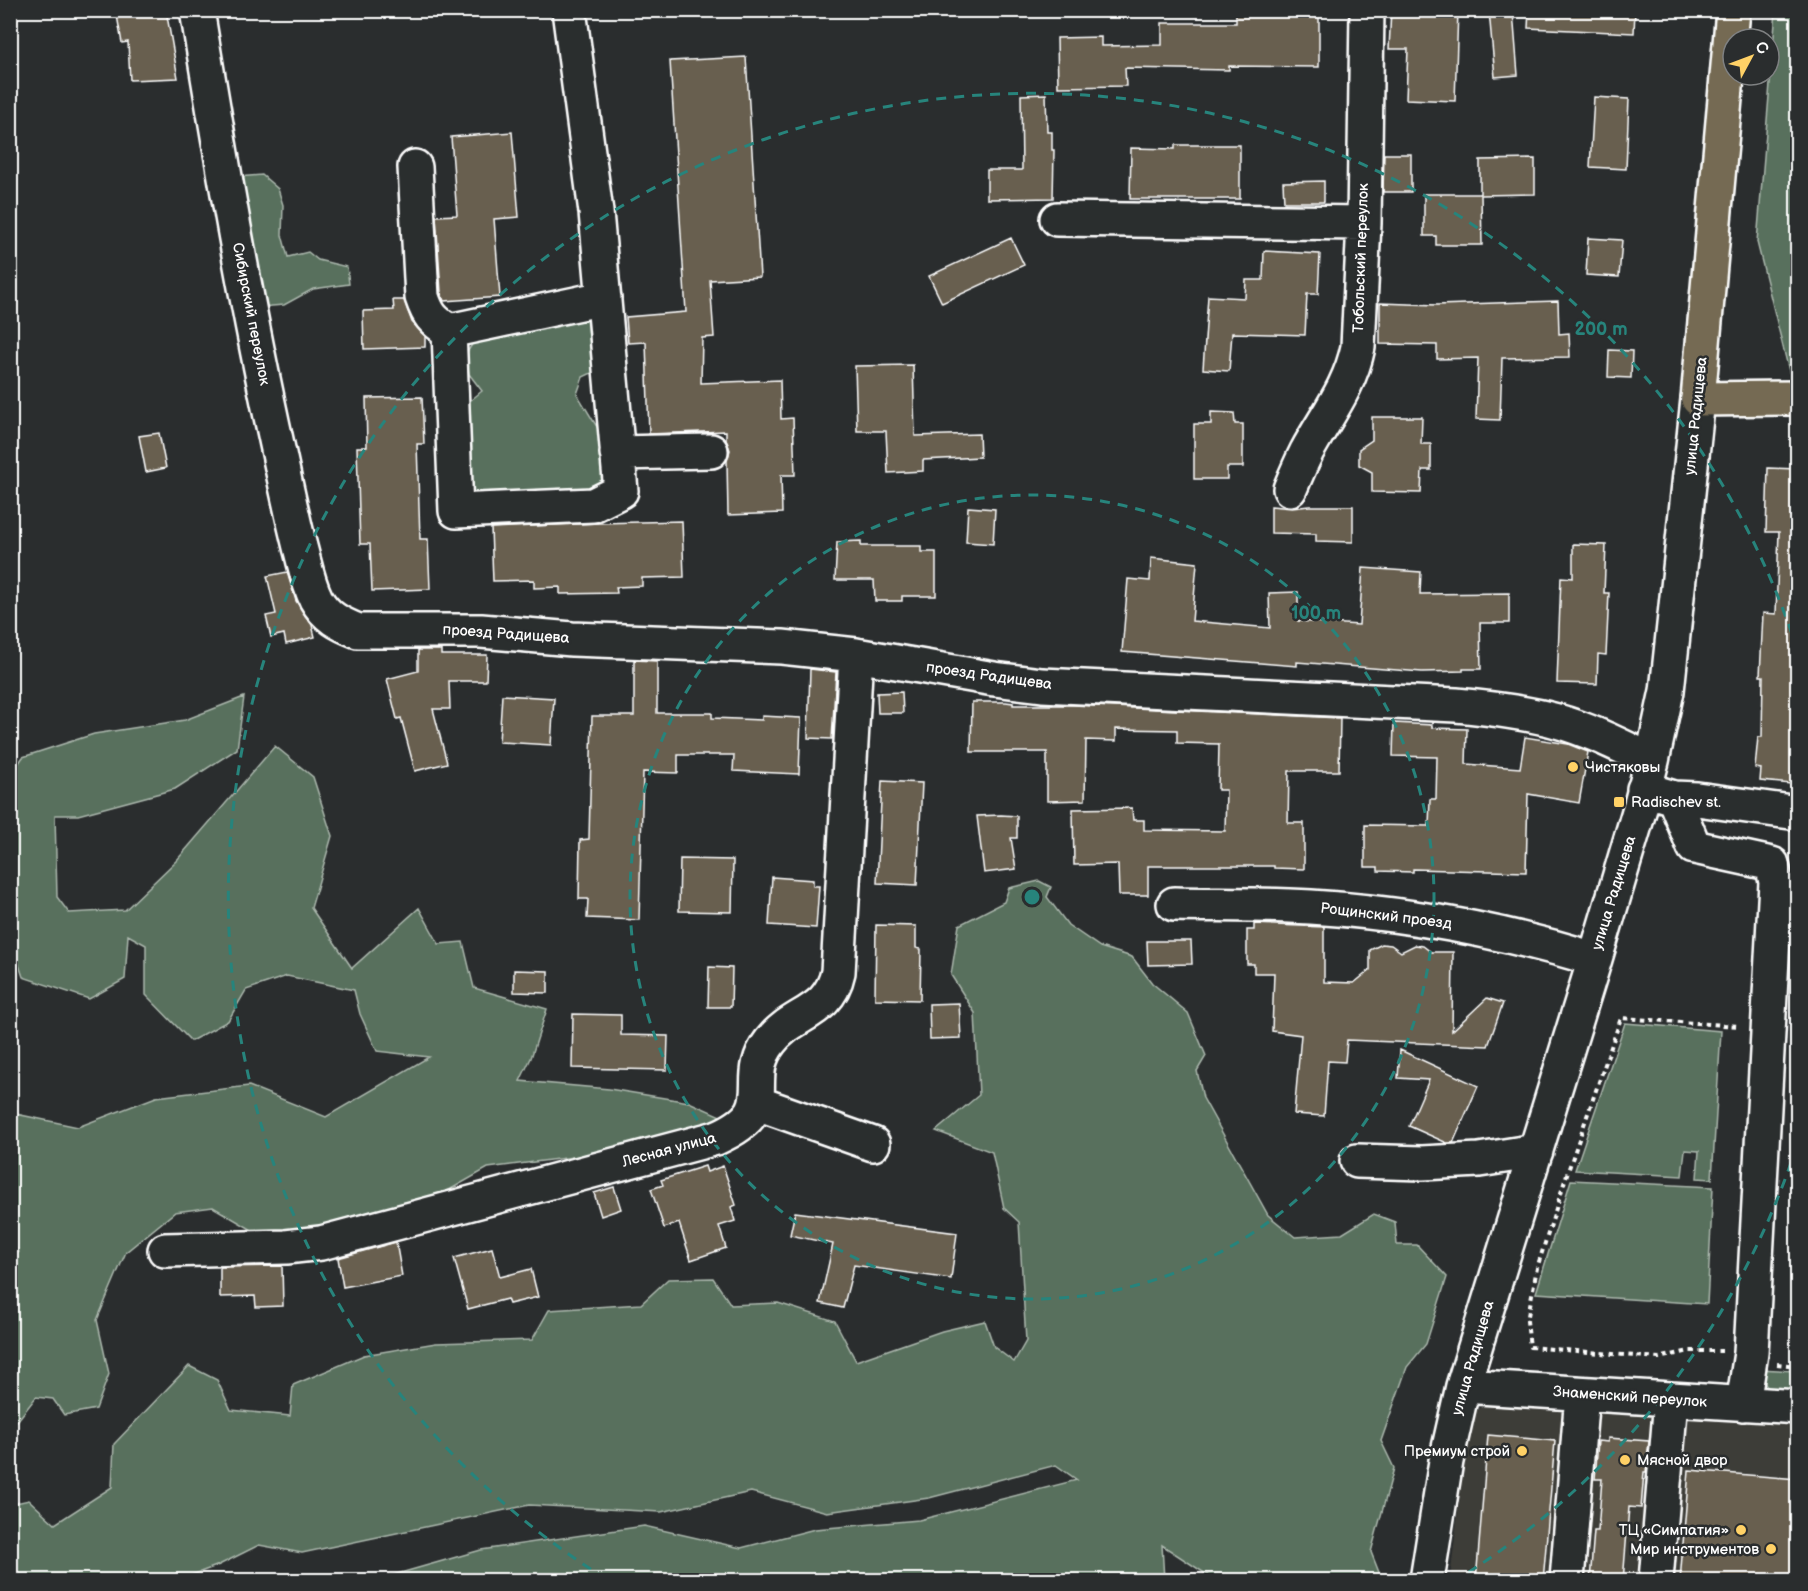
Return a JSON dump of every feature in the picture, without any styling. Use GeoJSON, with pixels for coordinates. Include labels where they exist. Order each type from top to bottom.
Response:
{"type":"FeatureCollection","features":[{"type":"Feature","properties":{"kind":"main road","name":"улица Радищева"},"geometry":{"type":"LineString","coordinates":[[1698,399],[1733,10]]}},
{"type":"Feature","properties":{"kind":"main road"},"geometry":{"type":"LineString","coordinates":[[1698,399],[1797,398]]}},
{"type":"Feature","properties":{"kind":"street","name":"Сибирский переулок"},"geometry":{"type":"LineString","coordinates":[[197,10],[257,354],[309,581],[324,612]]}},
{"type":"Feature","properties":{"kind":"street"},"geometry":{"type":"LineString","coordinates":[[448,331],[456,511],[593,505],[621,491],[596,212],[569,10]]}},
{"type":"Feature","properties":{"kind":"street","name":"Тобольский переулок"},"geometry":{"type":"LineString","coordinates":[[1290,489],[1307,451],[1344,390],[1354,367],[1358,347],[1364,223],[1367,10]]}},
{"type":"Feature","properties":{"kind":"street"},"geometry":{"type":"LineString","coordinates":[[415,167],[422,297],[427,313],[448,331],[604,297]]}},
{"type":"Feature","properties":{"kind":"street"},"geometry":{"type":"LineString","coordinates":[[1057,219],[1364,223]]}},
{"type":"Feature","properties":{"kind":"street","name":"улица Радищева"},"geometry":{"type":"LineString","coordinates":[[1427,1581],[1446,1461],[1463,1386],[1595,959],[1657,783],[1698,399]]}},
{"type":"Feature","properties":{"kind":"street"},"geometry":{"type":"LineString","coordinates":[[617,453],[711,451]]}},
{"type":"Feature","properties":{"kind":"street","name":"проезд Радищева"},"geometry":{"type":"LineString","coordinates":[[324,612],[339,624],[358,631],[481,631],[572,639],[782,647],[856,655],[994,680],[1042,685],[1456,705],[1503,710],[1557,721],[1599,736],[1657,783]]}},
{"type":"Feature","properties":{"kind":"street"},"geometry":{"type":"LineString","coordinates":[[856,655],[836,985],[819,1006],[782,1030],[771,1040],[760,1061],[757,1103],[873,1144]]}},
{"type":"Feature","properties":{"kind":"street"},"geometry":{"type":"LineString","coordinates":[[1657,783],[1697,799],[1797,813]]}},
{"type":"Feature","properties":{"kind":"street"},"geometry":{"type":"LineString","coordinates":[[1657,783],[1694,847],[1772,864],[1776,882],[1751,1353],[1743,1404]]}},
{"type":"Feature","properties":{"kind":"street","name":"Рощинский проезд"},"geometry":{"type":"LineString","coordinates":[[1173,904],[1312,907],[1436,921],[1542,944],[1595,959]]}},
{"type":"Feature","properties":{"kind":"street","name":"Лесная улица"},"geometry":{"type":"LineString","coordinates":[[165,1250],[286,1247],[321,1243],[716,1138],[740,1126],[751,1115],[757,1103]]}},
{"type":"Feature","properties":{"kind":"street"},"geometry":{"type":"LineString","coordinates":[[1357,1161],[1422,1163],[1479,1160],[1536,1151]]}},
{"type":"Feature","properties":{"kind":"street","name":"Знаменский переулок"},"geometry":{"type":"LineString","coordinates":[[1463,1386],[1797,1407]]}},
{"type":"Feature","properties":{"kind":"street"},"geometry":{"type":"LineString","coordinates":[[1568,1581],[1582,1394]]}},
{"type":"Feature","properties":{"kind":"street"},"geometry":{"type":"LineString","coordinates":[[1656,1581],[1671,1399]]}},
{"type":"Feature","properties":{"kind":"path"},"geometry":{"type":"LineString","coordinates":[[1751,1353],[1689,1351],[1659,1358],[1530,1347],[1527,1321],[1538,1268],[1567,1174],[1621,1018],[1768,1028]]}},
{"type":"Feature","properties":{"kind":"shaded area"},"geometry":{"type":"Polygon","coordinates":[[[1492,1403],[1797,1421],[1797,1580],[1450,1580],[1469,1416],[1482,1406],[1492,1403]]]}},
{"type":"Feature","properties":{"kind":"green space"},"geometry":{"type":"Polygon","coordinates":[[[1776,11],[1798,11],[1798,372],[1790,375],[1757,242],[1770,87],[1781,87],[1781,27],[1775,27],[1776,11]]]}},
{"type":"Feature","properties":{"kind":"green space"},"geometry":{"type":"Polygon","coordinates":[[[262,175],[278,189],[283,205],[282,235],[288,257],[308,252],[318,260],[347,267],[349,284],[313,289],[284,305],[260,307],[254,242],[237,177],[262,175]]]}},
{"type":"Feature","properties":{"kind":"green space"},"geometry":{"type":"Polygon","coordinates":[[[584,317],[594,323],[600,369],[583,377],[577,394],[608,445],[613,485],[599,496],[475,501],[463,492],[465,405],[482,391],[469,374],[466,354],[476,338],[584,317]]]}},
{"type":"Feature","properties":{"kind":"green space"},"geometry":{"type":"Polygon","coordinates":[[[244,697],[237,749],[175,789],[78,815],[55,815],[57,897],[69,913],[125,910],[177,860],[275,746],[313,777],[332,836],[311,908],[352,968],[419,908],[439,944],[463,942],[474,988],[547,1009],[531,1058],[520,1081],[609,1089],[689,1102],[725,1118],[613,1152],[488,1168],[428,1202],[305,1233],[259,1234],[213,1207],[175,1212],[126,1252],[97,1320],[109,1374],[96,1409],[64,1415],[53,1399],[36,1397],[11,1429],[11,1258],[19,1252],[11,1240],[11,1113],[78,1127],[156,1097],[249,1086],[326,1117],[429,1057],[377,1051],[360,1014],[354,990],[287,976],[246,990],[228,1021],[191,1041],[146,995],[146,945],[128,935],[125,979],[89,999],[23,977],[10,938],[11,774],[23,757],[94,734],[185,720],[244,697]]]}},
{"type":"Feature","properties":{"kind":"green space"},"geometry":{"type":"Polygon","coordinates":[[[1039,881],[1051,887],[1047,897],[1068,925],[1100,947],[1132,957],[1152,983],[1188,1013],[1206,1056],[1197,1071],[1203,1098],[1268,1215],[1295,1237],[1342,1234],[1374,1214],[1395,1222],[1397,1245],[1417,1245],[1447,1277],[1426,1344],[1407,1367],[1381,1441],[1394,1468],[1371,1552],[1382,1580],[1215,1580],[1162,1545],[1164,1580],[376,1580],[481,1550],[644,1526],[741,1548],[815,1529],[919,1520],[1077,1480],[1056,1465],[929,1498],[827,1512],[751,1492],[661,1512],[529,1505],[302,1553],[259,1545],[219,1565],[179,1580],[11,1580],[11,1504],[29,1500],[55,1524],[112,1487],[114,1444],[189,1366],[217,1380],[231,1410],[290,1416],[293,1385],[364,1355],[436,1343],[532,1340],[549,1310],[641,1304],[668,1279],[713,1278],[731,1305],[778,1303],[835,1321],[856,1361],[942,1331],[985,1321],[994,1347],[1014,1362],[1026,1341],[1019,1222],[1004,1208],[992,1152],[936,1131],[979,1095],[975,1013],[951,975],[959,925],[1004,902],[1009,888],[1039,881]]]}},
{"type":"Feature","properties":{"kind":"green space"},"geometry":{"type":"Polygon","coordinates":[[[1625,1023],[1721,1031],[1712,1179],[1697,1178],[1699,1151],[1685,1150],[1682,1176],[1575,1170],[1625,1023]]]}},
{"type":"Feature","properties":{"kind":"green space"},"geometry":{"type":"Polygon","coordinates":[[[1571,1180],[1713,1187],[1707,1304],[1536,1293],[1571,1180]]]}},
{"type":"Feature","properties":{"kind":"green space"},"geometry":{"type":"Polygon","coordinates":[[[1759,1369],[1797,1371],[1797,1396],[1773,1394],[1761,1379],[1759,1369]]]}},
{"type":"Feature","properties":{"kind":"building"},"geometry":{"type":"Polygon","coordinates":[[[116,10],[166,10],[178,78],[130,80],[128,42],[122,43],[116,10]]]}},
{"type":"Feature","properties":{"kind":"building"},"geometry":{"type":"Polygon","coordinates":[[[1236,10],[1319,10],[1319,67],[1229,66],[1229,70],[1125,68],[1126,86],[1058,87],[1057,38],[1101,37],[1101,46],[1162,45],[1162,23],[1236,23],[1236,10]]]}},
{"type":"Feature","properties":{"kind":"building"},"geometry":{"type":"Polygon","coordinates":[[[1391,10],[1458,10],[1455,101],[1406,99],[1408,49],[1389,49],[1391,10]]]}},
{"type":"Feature","properties":{"kind":"building"},"geometry":{"type":"Polygon","coordinates":[[[1529,10],[1635,10],[1634,33],[1528,28],[1529,10]]]}},
{"type":"Feature","properties":{"kind":"building"},"geometry":{"type":"Polygon","coordinates":[[[1489,11],[1513,12],[1518,75],[1495,77],[1489,11]]]}},
{"type":"Feature","properties":{"kind":"building"},"geometry":{"type":"Polygon","coordinates":[[[746,57],[760,277],[710,280],[714,337],[702,338],[701,383],[780,380],[781,419],[793,418],[795,475],[781,475],[782,513],[728,515],[727,461],[730,450],[726,440],[726,431],[649,434],[646,342],[628,343],[626,317],[686,312],[670,61],[746,57]]]}},
{"type":"Feature","properties":{"kind":"building"},"geometry":{"type":"Polygon","coordinates":[[[1046,94],[1047,132],[1052,132],[1052,150],[1054,150],[1053,198],[987,199],[987,170],[1022,170],[1021,95],[1046,94]]]}},
{"type":"Feature","properties":{"kind":"building"},"geometry":{"type":"Polygon","coordinates":[[[1594,97],[1629,99],[1626,169],[1590,167],[1594,97]]]}},
{"type":"Feature","properties":{"kind":"building"},"geometry":{"type":"Polygon","coordinates":[[[512,132],[519,217],[494,219],[500,297],[444,301],[441,293],[436,216],[457,215],[451,137],[512,132]]]}},
{"type":"Feature","properties":{"kind":"building"},"geometry":{"type":"Polygon","coordinates":[[[1175,145],[1240,145],[1240,199],[1130,199],[1131,148],[1175,149],[1175,145]]]}},
{"type":"Feature","properties":{"kind":"building"},"geometry":{"type":"Polygon","coordinates":[[[1384,154],[1411,154],[1411,192],[1383,192],[1384,154]]]}},
{"type":"Feature","properties":{"kind":"building"},"geometry":{"type":"Polygon","coordinates":[[[1535,159],[1535,194],[1481,195],[1482,245],[1436,245],[1436,236],[1424,236],[1424,194],[1480,194],[1480,160],[1535,159]]]}},
{"type":"Feature","properties":{"kind":"building"},"geometry":{"type":"Polygon","coordinates":[[[1324,181],[1324,202],[1284,202],[1283,182],[1324,181]]]}},
{"type":"Feature","properties":{"kind":"building"},"geometry":{"type":"Polygon","coordinates":[[[1011,238],[1024,265],[942,303],[929,276],[1011,238]]]}},
{"type":"Feature","properties":{"kind":"building"},"geometry":{"type":"Polygon","coordinates":[[[1588,238],[1622,240],[1619,277],[1586,275],[1588,238]]]}},
{"type":"Feature","properties":{"kind":"building"},"geometry":{"type":"Polygon","coordinates":[[[1264,251],[1320,254],[1318,294],[1307,294],[1305,335],[1232,333],[1229,371],[1203,369],[1208,296],[1245,298],[1246,280],[1263,280],[1264,251]]]}},
{"type":"Feature","properties":{"kind":"building"},"geometry":{"type":"Polygon","coordinates":[[[393,300],[404,300],[412,322],[425,336],[425,347],[364,349],[363,311],[394,310],[393,300]]]}},
{"type":"Feature","properties":{"kind":"building"},"geometry":{"type":"Polygon","coordinates":[[[1558,301],[1559,334],[1569,333],[1570,357],[1502,358],[1500,420],[1476,419],[1478,358],[1437,359],[1437,345],[1380,344],[1380,303],[1437,305],[1558,301]]]}},
{"type":"Feature","properties":{"kind":"building"},"geometry":{"type":"Polygon","coordinates":[[[1609,350],[1632,351],[1631,378],[1608,377],[1609,350]]]}},
{"type":"Feature","properties":{"kind":"building"},"geometry":{"type":"Polygon","coordinates":[[[913,365],[915,436],[979,434],[980,457],[923,460],[923,471],[888,473],[886,431],[857,431],[855,366],[913,365]]]}},
{"type":"Feature","properties":{"kind":"building"},"geometry":{"type":"Polygon","coordinates":[[[422,397],[424,444],[417,444],[420,539],[428,539],[430,589],[372,591],[370,544],[360,544],[357,447],[367,447],[366,398],[422,397]]]}},
{"type":"Feature","properties":{"kind":"building"},"geometry":{"type":"Polygon","coordinates":[[[1211,412],[1234,413],[1235,424],[1243,424],[1243,467],[1227,467],[1227,479],[1194,479],[1194,424],[1211,424],[1211,412]]]}},
{"type":"Feature","properties":{"kind":"building"},"geometry":{"type":"Polygon","coordinates":[[[1372,417],[1422,417],[1421,444],[1431,444],[1431,470],[1422,470],[1421,493],[1372,492],[1372,472],[1359,465],[1359,449],[1372,440],[1372,417]]]}},
{"type":"Feature","properties":{"kind":"building"},"geometry":{"type":"Polygon","coordinates":[[[159,433],[166,468],[146,472],[139,436],[159,433]]]}},
{"type":"Feature","properties":{"kind":"building"},"geometry":{"type":"Polygon","coordinates":[[[1768,468],[1797,469],[1797,705],[1791,784],[1760,781],[1761,769],[1755,768],[1758,737],[1762,737],[1763,676],[1760,676],[1763,613],[1776,614],[1779,532],[1766,532],[1768,468]]]}},
{"type":"Feature","properties":{"kind":"building"},"geometry":{"type":"Polygon","coordinates":[[[1271,506],[1292,508],[1353,506],[1353,542],[1316,541],[1316,534],[1271,533],[1271,506]]]}},
{"type":"Feature","properties":{"kind":"building"},"geometry":{"type":"Polygon","coordinates":[[[968,507],[995,509],[993,544],[966,542],[968,507]]]}},
{"type":"Feature","properties":{"kind":"building"},"geometry":{"type":"Polygon","coordinates":[[[682,521],[684,577],[642,578],[642,586],[616,587],[617,593],[560,594],[560,587],[534,588],[534,580],[493,581],[491,528],[682,521]]]}},
{"type":"Feature","properties":{"kind":"building"},"geometry":{"type":"Polygon","coordinates":[[[861,541],[861,546],[921,546],[921,552],[936,552],[936,596],[902,596],[902,601],[875,601],[874,580],[835,580],[837,542],[861,541]]]}},
{"type":"Feature","properties":{"kind":"building"},"geometry":{"type":"Polygon","coordinates":[[[1573,544],[1606,545],[1604,593],[1609,593],[1606,655],[1598,654],[1597,684],[1557,683],[1561,577],[1573,578],[1573,544]]]}},
{"type":"Feature","properties":{"kind":"building"},"geometry":{"type":"Polygon","coordinates":[[[1151,558],[1197,563],[1192,621],[1270,628],[1269,593],[1298,592],[1298,621],[1359,625],[1363,568],[1421,572],[1420,594],[1509,593],[1509,623],[1480,623],[1481,669],[1463,669],[1463,671],[1422,672],[1297,662],[1297,666],[1122,652],[1128,579],[1150,581],[1151,558]]]}},
{"type":"Feature","properties":{"kind":"building"},"geometry":{"type":"Polygon","coordinates":[[[287,572],[296,601],[312,625],[315,637],[286,644],[284,634],[271,637],[266,616],[276,614],[267,576],[287,572]]]}},
{"type":"Feature","properties":{"kind":"building"},"geometry":{"type":"Polygon","coordinates":[[[418,650],[441,650],[441,655],[487,655],[486,681],[449,681],[450,709],[433,709],[447,763],[415,771],[401,718],[397,719],[387,679],[418,671],[418,650]]]}},
{"type":"Feature","properties":{"kind":"building"},"geometry":{"type":"Polygon","coordinates":[[[634,660],[657,661],[657,713],[712,713],[712,718],[762,720],[762,716],[801,718],[799,774],[733,771],[734,755],[678,755],[678,773],[643,772],[639,920],[587,918],[588,899],[579,899],[580,840],[589,839],[592,716],[634,716],[634,660]]]}},
{"type":"Feature","properties":{"kind":"building"},"geometry":{"type":"Polygon","coordinates":[[[810,669],[836,672],[832,739],[808,738],[810,669]]]}},
{"type":"Feature","properties":{"kind":"building"},"geometry":{"type":"Polygon","coordinates":[[[902,692],[903,713],[878,713],[877,693],[902,692]]]}},
{"type":"Feature","properties":{"kind":"building"},"geometry":{"type":"Polygon","coordinates":[[[502,695],[554,698],[551,745],[499,742],[502,695]]]}},
{"type":"Feature","properties":{"kind":"building"},"geometry":{"type":"Polygon","coordinates":[[[972,702],[1340,718],[1339,771],[1289,771],[1288,823],[1304,823],[1304,869],[1274,868],[1274,866],[1148,866],[1148,895],[1119,895],[1118,864],[1074,865],[1073,809],[1132,808],[1133,820],[1144,820],[1144,830],[1225,831],[1226,790],[1218,790],[1219,744],[1177,743],[1177,730],[1116,729],[1116,741],[1086,740],[1085,800],[1047,801],[1047,752],[971,752],[972,702]]]}},
{"type":"Feature","properties":{"kind":"building"},"geometry":{"type":"Polygon","coordinates":[[[1394,723],[1432,725],[1432,728],[1467,729],[1466,764],[1520,768],[1525,737],[1568,744],[1588,752],[1579,803],[1528,794],[1526,872],[1413,869],[1413,872],[1378,871],[1378,867],[1365,867],[1365,825],[1429,826],[1430,799],[1436,799],[1437,757],[1393,756],[1394,723]]]}},
{"type":"Feature","properties":{"kind":"building"},"geometry":{"type":"Polygon","coordinates":[[[882,781],[922,783],[917,885],[877,883],[882,781]]]}},
{"type":"Feature","properties":{"kind":"building"},"geometry":{"type":"Polygon","coordinates":[[[977,816],[1017,816],[1017,838],[1011,838],[1016,869],[984,873],[977,816]]]}},
{"type":"Feature","properties":{"kind":"building"},"geometry":{"type":"Polygon","coordinates":[[[680,859],[733,860],[732,912],[679,911],[680,859]]]}},
{"type":"Feature","properties":{"kind":"building"},"geometry":{"type":"Polygon","coordinates":[[[772,877],[813,880],[813,886],[819,886],[816,928],[769,925],[772,877]]]}},
{"type":"Feature","properties":{"kind":"building"},"geometry":{"type":"Polygon","coordinates":[[[1254,924],[1324,927],[1324,982],[1354,983],[1370,970],[1370,950],[1382,944],[1391,945],[1401,952],[1415,945],[1423,946],[1431,952],[1453,952],[1452,1031],[1487,998],[1503,1003],[1488,1046],[1347,1040],[1345,1062],[1328,1061],[1324,1116],[1294,1114],[1301,1035],[1272,1031],[1274,973],[1254,973],[1254,964],[1247,964],[1247,930],[1254,930],[1254,924]]]}},
{"type":"Feature","properties":{"kind":"building"},"geometry":{"type":"Polygon","coordinates":[[[876,925],[916,926],[916,948],[921,949],[920,1000],[875,999],[876,925]]]}},
{"type":"Feature","properties":{"kind":"building"},"geometry":{"type":"Polygon","coordinates":[[[1147,941],[1191,941],[1192,964],[1148,965],[1147,941]]]}},
{"type":"Feature","properties":{"kind":"building"},"geometry":{"type":"Polygon","coordinates":[[[709,967],[732,968],[731,1007],[708,1007],[709,967]]]}},
{"type":"Feature","properties":{"kind":"building"},"geometry":{"type":"Polygon","coordinates":[[[514,970],[548,971],[548,993],[514,992],[514,970]]]}},
{"type":"Feature","properties":{"kind":"building"},"geometry":{"type":"Polygon","coordinates":[[[959,1003],[961,1038],[930,1039],[929,1004],[959,1003]]]}},
{"type":"Feature","properties":{"kind":"building"},"geometry":{"type":"Polygon","coordinates":[[[573,1014],[621,1015],[621,1035],[668,1036],[667,1070],[572,1068],[573,1014]]]}},
{"type":"Feature","properties":{"kind":"building"},"geometry":{"type":"Polygon","coordinates":[[[1400,1050],[1478,1086],[1453,1143],[1447,1143],[1409,1126],[1429,1080],[1398,1078],[1400,1050]]]}},
{"type":"Feature","properties":{"kind":"building"},"geometry":{"type":"Polygon","coordinates":[[[705,1166],[707,1172],[723,1166],[736,1205],[731,1207],[735,1221],[719,1226],[726,1248],[691,1260],[679,1223],[664,1228],[651,1189],[663,1185],[661,1180],[705,1166]]]}},
{"type":"Feature","properties":{"kind":"building"},"geometry":{"type":"Polygon","coordinates":[[[614,1187],[621,1209],[601,1216],[594,1193],[614,1187]]]}},
{"type":"Feature","properties":{"kind":"building"},"geometry":{"type":"Polygon","coordinates":[[[795,1212],[957,1233],[951,1279],[854,1265],[843,1308],[820,1303],[833,1244],[790,1235],[795,1212]]]}},
{"type":"Feature","properties":{"kind":"building"},"geometry":{"type":"Polygon","coordinates":[[[396,1242],[402,1276],[343,1287],[338,1258],[396,1242]]]}},
{"type":"Feature","properties":{"kind":"building"},"geometry":{"type":"Polygon","coordinates":[[[492,1248],[500,1277],[531,1269],[538,1297],[509,1304],[507,1299],[468,1309],[454,1258],[492,1248]]]}},
{"type":"Feature","properties":{"kind":"building"},"geometry":{"type":"Polygon","coordinates":[[[282,1266],[283,1306],[256,1307],[255,1296],[220,1297],[220,1267],[282,1266]]]}},
{"type":"Feature","properties":{"kind":"building"},"geometry":{"type":"Polygon","coordinates":[[[1488,1435],[1555,1441],[1543,1581],[1476,1581],[1488,1435]]]}},
{"type":"Feature","properties":{"kind":"building"},"geometry":{"type":"Polygon","coordinates":[[[1608,1438],[1649,1441],[1646,1472],[1644,1472],[1641,1508],[1629,1507],[1623,1581],[1590,1581],[1594,1531],[1598,1531],[1602,1479],[1595,1479],[1598,1441],[1608,1442],[1608,1438]]]}},
{"type":"Feature","properties":{"kind":"building","name":"ТЦ «Симпатия»"},"geometry":{"type":"Polygon","coordinates":[[[1689,1470],[1797,1479],[1797,1581],[1680,1581],[1689,1470]]]}},
{"type":"Feature","properties":{"kind":"place","name":"Чистяковы"},"geometry":{"type":"Point","coordinates":[1573,767]}},
{"type":"Feature","properties":{"kind":"place","name":"Radischev st."},"geometry":{"type":"Point","coordinates":[1619,802]}},
{"type":"Feature","properties":{"kind":"place","name":"Премиум строй"},"geometry":{"type":"Point","coordinates":[1522,1451]}},
{"type":"Feature","properties":{"kind":"place","name":"Мясной двор"},"geometry":{"type":"Point","coordinates":[1625,1460]}},
{"type":"Feature","properties":{"kind":"place","name":"ТЦ «Симпатия»"},"geometry":{"type":"Point","coordinates":[1741,1530]}},
{"type":"Feature","properties":{"kind":"place","name":"Мир инструментов"},"geometry":{"type":"Point","coordinates":[1771,1549]}}]}
